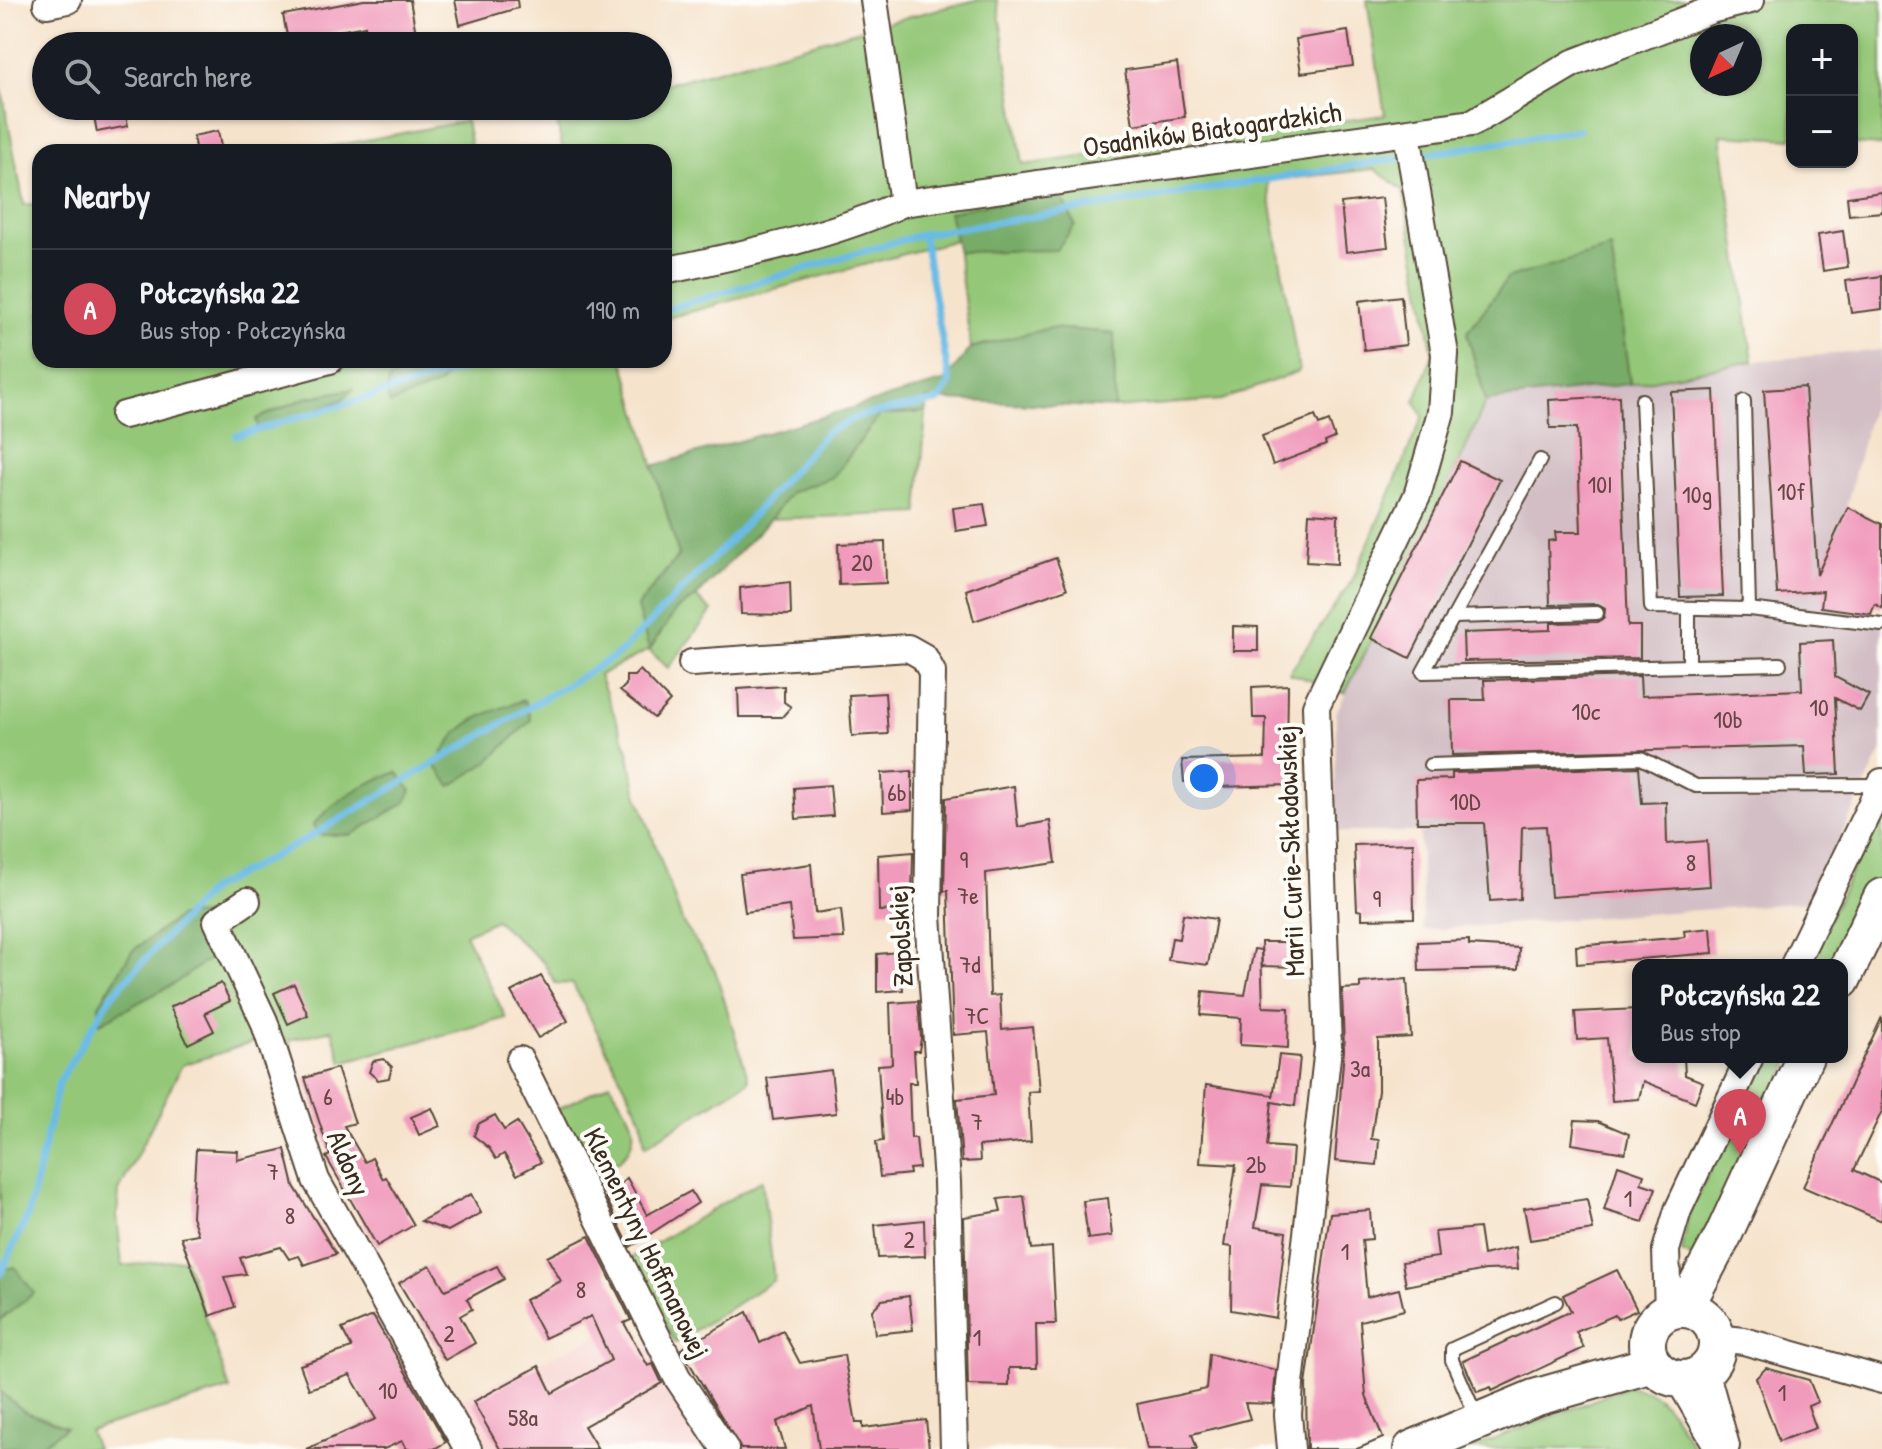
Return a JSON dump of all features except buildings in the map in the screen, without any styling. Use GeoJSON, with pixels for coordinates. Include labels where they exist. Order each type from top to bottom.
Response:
{"type":"FeatureCollection","features":[{"type":"Feature","properties":{"kind":"street"},"geometry":{"type":"LineString","coordinates":[[874,0],[903,203]]}},
{"type":"Feature","properties":{"kind":"street","name":"Osadników Białogardzkich"},"geometry":{"type":"LineString","coordinates":[[672,269],[820,231],[879,214],[903,203],[1409,149],[1472,123],[1573,63],[1711,10],[1751,0]]}},
{"type":"Feature","properties":{"kind":"street","name":"Marii Curie-Skłodowskiej"},"geometry":{"type":"LineString","coordinates":[[1291,1449],[1288,1415],[1290,1384],[1328,1048],[1316,706],[1417,496],[1441,412],[1445,354],[1409,149]]}},
{"type":"Feature","properties":{"kind":"street"},"geometry":{"type":"LineString","coordinates":[[124,415],[300,368]]}},
{"type":"Feature","properties":{"kind":"street","name":"Zapolskiej"},"geometry":{"type":"LineString","coordinates":[[692,663],[908,648],[924,657],[932,672],[928,916],[947,1182],[954,1449]]}},
{"type":"Feature","properties":{"kind":"street"},"geometry":{"type":"LineString","coordinates":[[1797,959],[1881,784]]}},
{"type":"Feature","properties":{"kind":"street"},"geometry":{"type":"LineString","coordinates":[[1848,968],[1882,897]]}},
{"type":"Feature","properties":{"kind":"street","name":"Aldony"},"geometry":{"type":"LineString","coordinates":[[247,901],[217,921],[264,1021],[316,1180],[468,1449]]}},
{"type":"Feature","properties":{"kind":"street","name":"Klementyny Hoffmanowej"},"geometry":{"type":"LineString","coordinates":[[520,1060],[677,1377],[725,1449]]}},
{"type":"Feature","properties":{"kind":"street"},"geometry":{"type":"LineString","coordinates":[[1719,1449],[1682,1341],[1666,1250],[1678,1210],[1747,1063]]}},
{"type":"Feature","properties":{"kind":"street"},"geometry":{"type":"LineString","coordinates":[[1727,1449],[1682,1341],[1723,1236],[1802,1063]]}},
{"type":"Feature","properties":{"kind":"street"},"geometry":{"type":"LineString","coordinates":[[1412,1449],[1682,1341],[1744,1341],[1882,1380]]}},
{"type":"Feature","properties":{"kind":"lane"},"geometry":{"type":"LineString","coordinates":[[1642,400],[1651,607],[1749,609],[1882,625]]}},
{"type":"Feature","properties":{"kind":"lane"},"geometry":{"type":"LineString","coordinates":[[1744,401],[1749,609]]}},
{"type":"Feature","properties":{"kind":"lane"},"geometry":{"type":"LineString","coordinates":[[1540,460],[1423,672],[1780,664]]}},
{"type":"Feature","properties":{"kind":"lane"},"geometry":{"type":"LineString","coordinates":[[1689,608],[1689,666]]}},
{"type":"Feature","properties":{"kind":"lane"},"geometry":{"type":"LineString","coordinates":[[1453,617],[1597,613]]}},
{"type":"Feature","properties":{"kind":"lane"},"geometry":{"type":"LineString","coordinates":[[1430,765],[1641,758],[1696,786],[1881,784]]}},
{"type":"Feature","properties":{"kind":"lane"},"geometry":{"type":"LineString","coordinates":[[1478,1421],[1452,1360],[1452,1349],[1556,1302]]}},
{"type":"Feature","properties":{"kind":"shaded area"},"geometry":{"type":"Polygon","coordinates":[[[1882,350],[1882,365],[1821,607],[1882,614],[1882,750],[1809,902],[1423,930],[1420,832],[1335,832],[1336,713],[1460,461],[1486,401],[1630,384],[1753,361],[1882,350]]]}},
{"type":"Feature","properties":{"kind":"shaded area"},"geometry":{"type":"Polygon","coordinates":[[[632,1319],[709,1449],[485,1449],[461,1399],[632,1319]]]}},
{"type":"Feature","properties":{"kind":"green space"},"geometry":{"type":"Polygon","coordinates":[[[977,0],[997,0],[1023,165],[1385,115],[1367,0],[1882,0],[1882,146],[1858,144],[1858,24],[1786,24],[1786,139],[1721,135],[1753,361],[1630,384],[1611,249],[1508,278],[1467,333],[1486,401],[1460,461],[1345,693],[1289,673],[1353,579],[1423,416],[1415,402],[1433,354],[1403,190],[1374,169],[1267,181],[1299,371],[1222,400],[1115,408],[1114,333],[1050,328],[971,348],[956,240],[672,317],[672,144],[561,144],[557,120],[672,120],[672,82],[937,9],[977,0]]]}},
{"type":"Feature","properties":{"kind":"green space"},"geometry":{"type":"Polygon","coordinates":[[[0,80],[24,205],[32,204],[32,368],[625,368],[679,555],[637,607],[650,649],[677,609],[696,597],[712,611],[668,668],[649,650],[599,675],[628,750],[636,790],[683,923],[715,970],[749,1081],[645,1146],[641,1118],[573,984],[555,983],[544,963],[496,920],[465,934],[506,1018],[342,1062],[332,1030],[289,1040],[293,1056],[268,1066],[261,1040],[182,1065],[119,1191],[117,1215],[122,1266],[185,1259],[230,1389],[89,1431],[96,1449],[0,1449],[0,80]]]}},
{"type":"Feature","properties":{"kind":"green space"},"geometry":{"type":"Polygon","coordinates":[[[466,121],[470,144],[345,144],[466,121]]]}},
{"type":"Feature","properties":{"kind":"green space"},"geometry":{"type":"Polygon","coordinates":[[[1058,189],[1075,225],[1056,250],[958,252],[949,212],[1058,189]]]}},
{"type":"Feature","properties":{"kind":"green space"},"geometry":{"type":"Polygon","coordinates":[[[1611,248],[1630,384],[1486,401],[1467,333],[1508,278],[1611,248]]]}},
{"type":"Feature","properties":{"kind":"green space"},"geometry":{"type":"Polygon","coordinates":[[[1050,328],[1114,333],[1115,408],[927,399],[926,412],[880,415],[833,477],[791,492],[770,519],[696,597],[677,609],[649,650],[637,607],[679,555],[653,466],[945,381],[971,348],[1050,328]]]}},
{"type":"Feature","properties":{"kind":"green space"},"geometry":{"type":"Polygon","coordinates":[[[413,368],[455,368],[438,385],[390,404],[387,394],[389,379],[413,368]]]}},
{"type":"Feature","properties":{"kind":"green space"},"geometry":{"type":"Polygon","coordinates":[[[353,389],[342,400],[259,432],[256,419],[305,398],[353,389]]]}},
{"type":"Feature","properties":{"kind":"green space"},"geometry":{"type":"Polygon","coordinates":[[[926,412],[918,513],[770,519],[791,492],[833,477],[880,415],[926,412]]]}},
{"type":"Feature","properties":{"kind":"green space"},"geometry":{"type":"Polygon","coordinates":[[[524,700],[531,720],[488,762],[451,786],[436,767],[451,739],[481,716],[524,700]]]}},
{"type":"Feature","properties":{"kind":"green space"},"geometry":{"type":"Polygon","coordinates":[[[397,772],[411,790],[406,802],[351,835],[319,835],[313,825],[332,807],[362,787],[397,772]]]}},
{"type":"Feature","properties":{"kind":"green space"},"geometry":{"type":"Polygon","coordinates":[[[1882,808],[1882,870],[1839,959],[1810,959],[1882,808]]]}},
{"type":"Feature","properties":{"kind":"green space"},"geometry":{"type":"Polygon","coordinates":[[[206,915],[219,938],[213,956],[174,984],[100,1023],[99,1005],[132,951],[180,916],[206,915]]]}},
{"type":"Feature","properties":{"kind":"green space"},"geometry":{"type":"Polygon","coordinates":[[[1761,1063],[1789,1063],[1695,1259],[1682,1252],[1688,1216],[1761,1063]]]}},
{"type":"Feature","properties":{"kind":"green space"},"geometry":{"type":"Polygon","coordinates":[[[610,1083],[632,1123],[632,1142],[615,1164],[587,1173],[552,1112],[610,1083]]]}},
{"type":"Feature","properties":{"kind":"green space"},"geometry":{"type":"Polygon","coordinates":[[[762,1180],[774,1280],[675,1343],[631,1258],[762,1180]]]}},
{"type":"Feature","properties":{"kind":"green space"},"geometry":{"type":"Polygon","coordinates":[[[15,1267],[34,1293],[0,1320],[0,1270],[15,1267]]]}},
{"type":"Feature","properties":{"kind":"green space"},"geometry":{"type":"Polygon","coordinates":[[[1627,1387],[1640,1389],[1660,1399],[1694,1449],[1469,1449],[1627,1387]]]}},
{"type":"Feature","properties":{"kind":"green space"},"geometry":{"type":"Polygon","coordinates":[[[0,1391],[24,1411],[66,1427],[39,1447],[0,1448],[0,1391]]]}},
{"type":"Feature","properties":{"kind":"waterway"},"geometry":{"type":"LineString","coordinates":[[672,308],[923,234],[1579,130]]}},
{"type":"Feature","properties":{"kind":"waterway"},"geometry":{"type":"LineString","coordinates":[[0,1275],[28,1215],[59,1082],[111,996],[211,889],[303,841],[619,654],[728,543],[826,433],[859,416],[938,401],[950,384],[923,234]]}},
{"type":"Feature","properties":{"kind":"waterway"},"geometry":{"type":"LineString","coordinates":[[236,436],[468,368]]}},
{"type":"Feature","properties":{"kind":"place","name":"Połczyńska 22"},"geometry":{"type":"Point","coordinates":[1740,1155]}}]}
